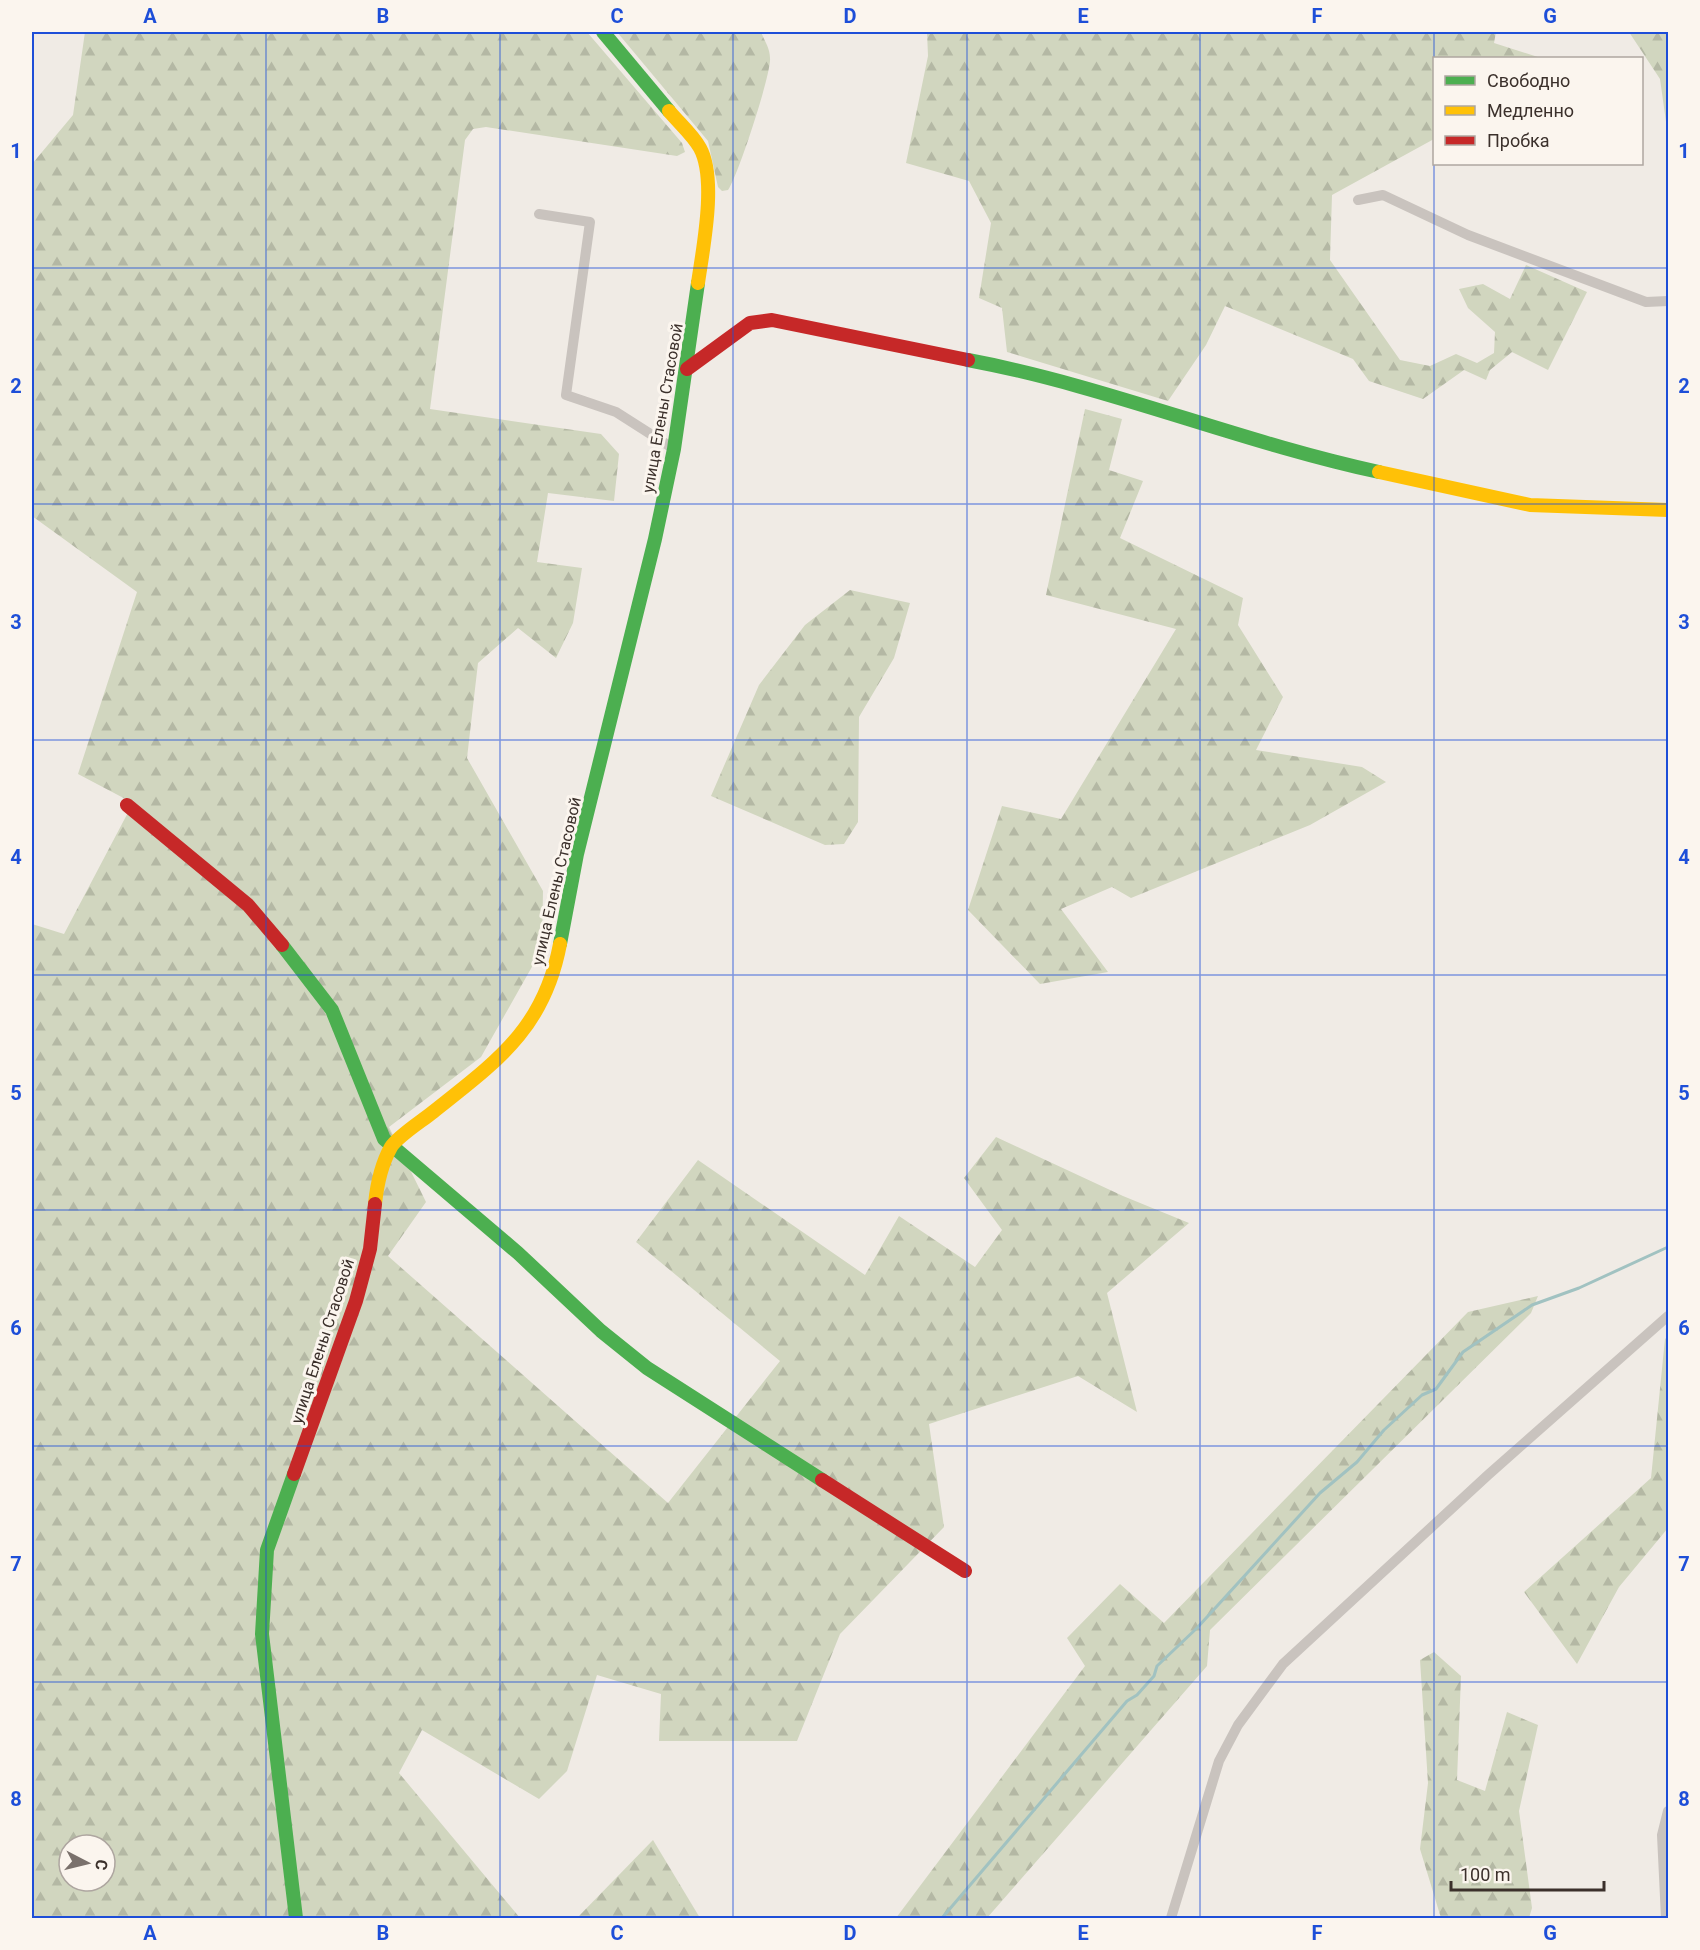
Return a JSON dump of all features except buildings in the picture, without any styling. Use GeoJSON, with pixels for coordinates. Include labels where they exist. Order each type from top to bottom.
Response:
{"type":"FeatureCollection","features":[{"type":"Feature","properties":{"kind":"street","name":"улица Елены Стасовой"},"geometry":{"type":"LineString","coordinates":[[296,1918],[262,1634],[267,1550],[356,1301],[370,1249],[377,1180],[392,1145],[490,1066],[515,1042],[541,1004],[556,964],[578,854],[655,539],[674,449],[687,369],[708,205],[707,176],[700,148],[603,32]]}},
{"type":"Feature","properties":{"kind":"street"},"geometry":{"type":"LineString","coordinates":[[1358,200],[1383,195],[1468,235],[1646,302],[1668,302]]}},
{"type":"Feature","properties":{"kind":"street"},"geometry":{"type":"LineString","coordinates":[[539,214],[590,222],[566,395],[616,412],[674,449]]}},
{"type":"Feature","properties":{"kind":"street"},"geometry":{"type":"LineString","coordinates":[[687,369],[750,322],[772,320],[897,347],[1021,370],[1334,462],[1530,505],[1668,510]]}},
{"type":"Feature","properties":{"kind":"street"},"geometry":{"type":"LineString","coordinates":[[127,805],[248,905],[301,968],[332,1010],[384,1139],[518,1253],[601,1331],[646,1368],[965,1571]]}},
{"type":"Feature","properties":{"kind":"street"},"geometry":{"type":"LineString","coordinates":[[1172,1918],[1219,1761],[1238,1725],[1283,1664],[1488,1475],[1668,1316]]}},
{"type":"Feature","properties":{"kind":"street"},"geometry":{"type":"LineString","coordinates":[[1666,1918],[1662,1835],[1668,1811]]}},
{"type":"Feature","properties":{"kind":"green space"},"geometry":{"type":"Polygon","coordinates":[[[85,32],[587,32],[682,143],[685,152],[677,156],[486,127],[473,129],[465,140],[430,409],[601,434],[619,454],[614,501],[548,493],[537,562],[582,568],[573,623],[556,658],[518,628],[478,663],[467,758],[543,891],[542,949],[481,1057],[389,1127],[426,1202],[388,1256],[668,1503],[780,1361],[636,1242],[698,1160],[865,1275],[899,1216],[975,1267],[1002,1230],[964,1178],[996,1137],[1123,1196],[1189,1223],[1107,1293],[1137,1412],[1078,1376],[929,1424],[944,1527],[840,1634],[797,1741],[659,1741],[661,1694],[597,1675],[567,1771],[539,1799],[422,1730],[399,1773],[520,1918],[32,1918],[32,924],[64,934],[133,803],[78,774],[137,592],[32,516],[32,164],[73,115],[85,32]]]}},
{"type":"Feature","properties":{"kind":"green space"},"geometry":{"type":"Polygon","coordinates":[[[617,32],[761,32],[769,51],[769,67],[746,147],[728,190],[722,191],[718,187],[708,141],[617,32]]]}},
{"type":"Feature","properties":{"kind":"green space"},"geometry":{"type":"Polygon","coordinates":[[[927,32],[1496,32],[1494,43],[1538,57],[1433,57],[1433,140],[1332,195],[1330,260],[1400,360],[1430,366],[1456,354],[1477,363],[1494,353],[1495,332],[1468,308],[1459,289],[1483,284],[1510,299],[1526,265],[1587,292],[1548,370],[1512,352],[1490,370],[1486,380],[1464,370],[1423,399],[1369,381],[1353,359],[1225,306],[1206,345],[1168,401],[1007,352],[1002,308],[979,298],[991,223],[969,181],[906,163],[928,56],[927,32]]]}},
{"type":"Feature","properties":{"kind":"green space"},"geometry":{"type":"Polygon","coordinates":[[[1629,32],[1668,32],[1668,136],[1660,79],[1629,32]]]}},
{"type":"Feature","properties":{"kind":"green space"},"geometry":{"type":"Polygon","coordinates":[[[1085,409],[1122,419],[1109,470],[1143,481],[1120,538],[1243,598],[1238,625],[1283,697],[1256,750],[1362,767],[1386,782],[1310,825],[1131,898],[1112,887],[1061,909],[1108,972],[1040,984],[968,910],[1002,806],[1061,819],[1176,629],[1046,595],[1085,409]]]}},
{"type":"Feature","properties":{"kind":"green space"},"geometry":{"type":"Polygon","coordinates":[[[850,590],[910,603],[894,658],[859,717],[858,822],[844,844],[825,845],[711,796],[759,685],[805,625],[850,590]]]}},
{"type":"Feature","properties":{"kind":"green space"},"geometry":{"type":"Polygon","coordinates":[[[1538,1296],[1531,1313],[1210,1630],[1207,1666],[987,1918],[896,1918],[1085,1666],[1067,1638],[1120,1584],[1164,1623],[1468,1312],[1538,1296]]]}},
{"type":"Feature","properties":{"kind":"green space"},"geometry":{"type":"Polygon","coordinates":[[[1668,1336],[1668,1528],[1619,1587],[1577,1664],[1524,1592],[1651,1478],[1665,1339],[1668,1336]]]}},
{"type":"Feature","properties":{"kind":"green space"},"geometry":{"type":"Polygon","coordinates":[[[1434,1652],[1461,1676],[1457,1780],[1485,1791],[1507,1712],[1538,1725],[1519,1811],[1532,1908],[1529,1918],[1441,1918],[1420,1849],[1428,1783],[1420,1660],[1434,1652]]]}},
{"type":"Feature","properties":{"kind":"green space"},"geometry":{"type":"Polygon","coordinates":[[[653,1840],[700,1918],[577,1918],[653,1840]]]}},
{"type":"Feature","properties":{"kind":"waterway"},"geometry":{"type":"LineString","coordinates":[[942,1918],[1127,1701],[1137,1695],[1154,1676],[1157,1666],[1197,1628],[1320,1493],[1357,1462],[1384,1430],[1422,1395],[1436,1389],[1463,1352],[1532,1305],[1579,1288],[1668,1247]]}},
{"type":"Feature","properties":{"kind":"traffic: fast"},"geometry":{"type":"LineString","coordinates":[[603,32],[669,111]]}},
{"type":"Feature","properties":{"kind":"traffic: fast"},"geometry":{"type":"LineString","coordinates":[[560,944],[577,854],[655,539],[674,449],[698,283]]}},
{"type":"Feature","properties":{"kind":"traffic: fast"},"geometry":{"type":"LineString","coordinates":[[968,360],[1071,384],[1276,446],[1379,472]]}},
{"type":"Feature","properties":{"kind":"traffic: fast"},"geometry":{"type":"LineString","coordinates":[[282,945],[332,1010],[384,1139],[518,1253],[601,1331],[647,1368],[822,1480]]}},
{"type":"Feature","properties":{"kind":"traffic: fast"},"geometry":{"type":"LineString","coordinates":[[294,1474],[267,1550],[262,1634],[296,1918]]}},
{"type":"Feature","properties":{"kind":"traffic: slow"},"geometry":{"type":"LineString","coordinates":[[669,111],[700,148],[708,177],[707,214],[698,283]]}},
{"type":"Feature","properties":{"kind":"traffic: slow"},"geometry":{"type":"LineString","coordinates":[[1379,472],[1530,505],[1668,510]]}},
{"type":"Feature","properties":{"kind":"traffic: slow"},"geometry":{"type":"LineString","coordinates":[[375,1204],[380,1175],[394,1143],[497,1059],[530,1021],[553,974],[560,944]]}},
{"type":"Feature","properties":{"kind":"traffic: jam"},"geometry":{"type":"LineString","coordinates":[[687,369],[750,323],[772,320],[968,360]]}},
{"type":"Feature","properties":{"kind":"traffic: jam"},"geometry":{"type":"LineString","coordinates":[[127,805],[248,905],[282,945]]}},
{"type":"Feature","properties":{"kind":"traffic: jam"},"geometry":{"type":"LineString","coordinates":[[294,1474],[356,1301],[370,1249],[375,1204]]}},
{"type":"Feature","properties":{"kind":"traffic: jam"},"geometry":{"type":"LineString","coordinates":[[822,1480],[965,1571]]}}]}
